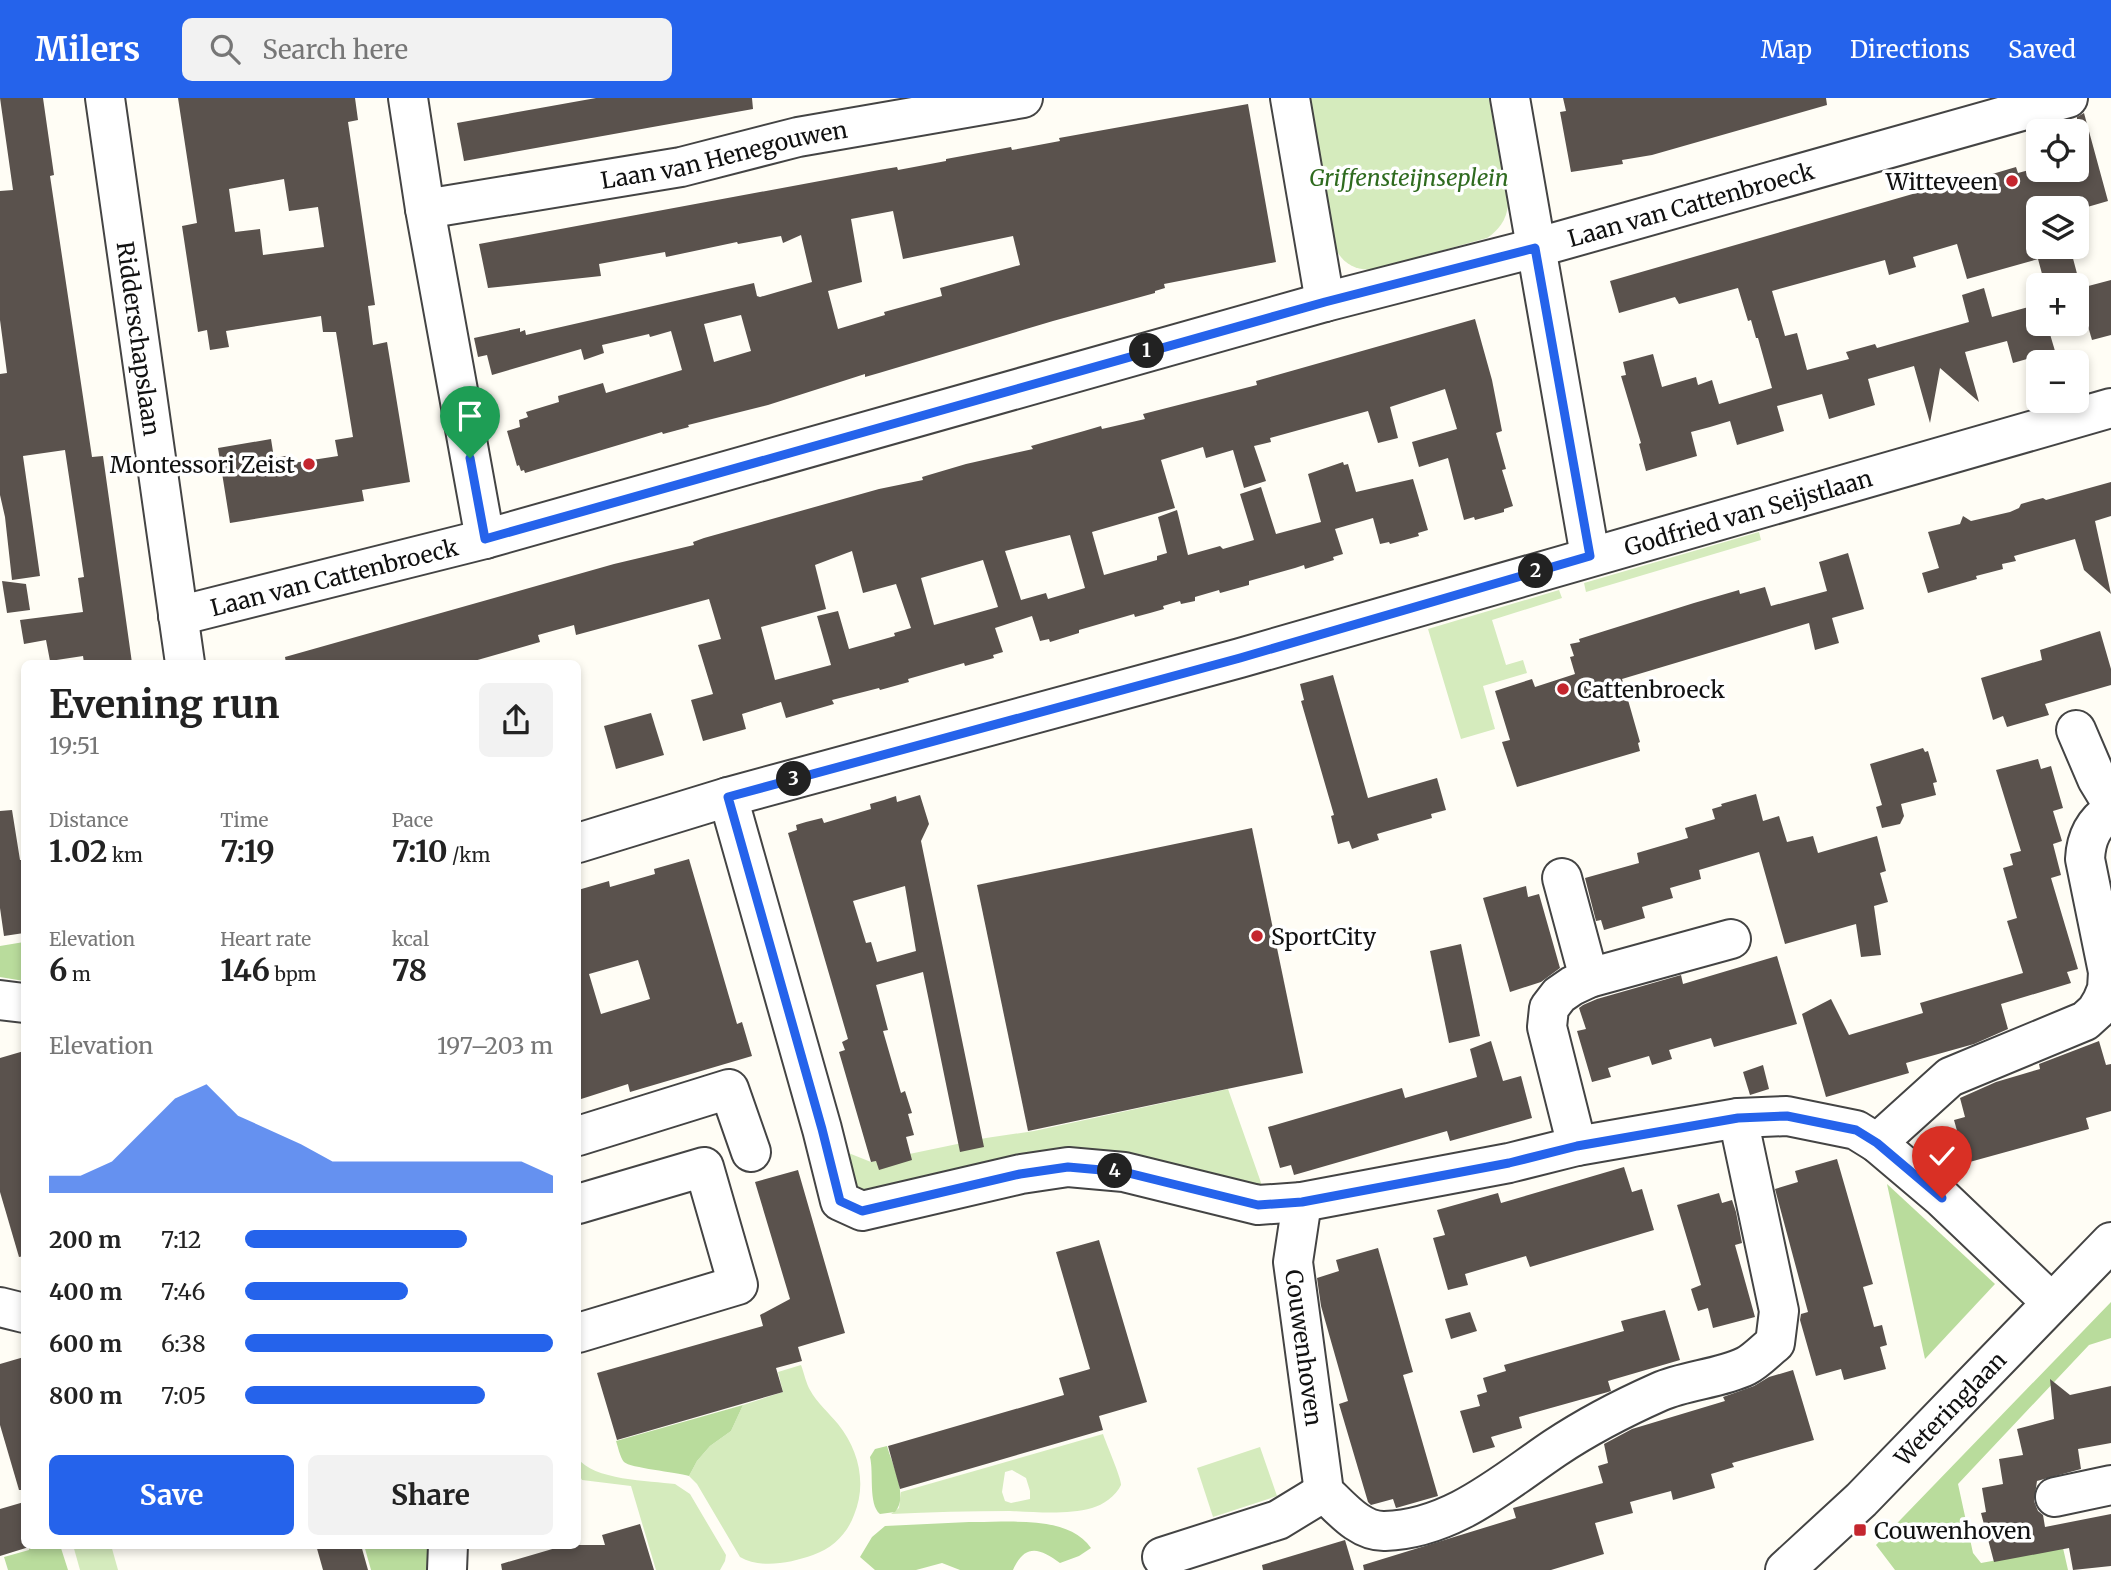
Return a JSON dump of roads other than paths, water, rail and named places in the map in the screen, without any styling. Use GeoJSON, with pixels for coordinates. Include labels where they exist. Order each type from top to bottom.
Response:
{"type":"FeatureCollection","features":[{"type":"Feature","properties":{"kind":"street","name":"Ridderschapslaan"},"geometry":{"type":"LineString","coordinates":[[105,98],[185,660]]}},
{"type":"Feature","properties":{"kind":"street"},"geometry":{"type":"LineString","coordinates":[[408,98],[425,209],[485,539]]}},
{"type":"Feature","properties":{"kind":"street","name":"Laan van Henegouwen"},"geometry":{"type":"LineString","coordinates":[[425,209],[681,167],[797,137],[1023,98]]}},
{"type":"Feature","properties":{"kind":"street"},"geometry":{"type":"LineString","coordinates":[[1290,98],[1325,302]]}},
{"type":"Feature","properties":{"kind":"street"},"geometry":{"type":"LineString","coordinates":[[1510,98],[1590,556]]}},
{"type":"Feature","properties":{"kind":"street","name":"Laan van Cattenbroeck"},"geometry":{"type":"LineString","coordinates":[[178,616],[485,539],[1325,302],[1535,248],[2068,98]]}},
{"type":"Feature","properties":{"kind":"street","name":"Godfried van Seijstlaan"},"geometry":{"type":"LineString","coordinates":[[581,842],[728,797],[1240,658],[2111,408]]}},
{"type":"Feature","properties":{"kind":"street"},"geometry":{"type":"LineString","coordinates":[[2076,730],[2096,779],[2111,802]]}},
{"type":"Feature","properties":{"kind":"street"},"geometry":{"type":"LineString","coordinates":[[728,797],[840,1201],[862,1211],[1020,1174],[1068,1167],[1124,1172],[1258,1205],[1302,1202],[1509,1163],[1577,1146],[1738,1118],[1787,1116],[1856,1130],[1877,1143],[1942,1198],[2051,1301]]}},
{"type":"Feature","properties":{"kind":"street"},"geometry":{"type":"LineString","coordinates":[[1877,1143],[1950,1077],[2073,1028],[2096,1011],[2107,989],[2108,972],[2085,859],[2086,844],[2092,829],[2111,811]]}},
{"type":"Feature","properties":{"kind":"street"},"geometry":{"type":"LineString","coordinates":[[1562,878],[1589,978]]}},
{"type":"Feature","properties":{"kind":"street"},"geometry":{"type":"LineString","coordinates":[[1577,1146],[1547,1027],[1549,1008],[1559,995],[1589,978],[1731,939]]}},
{"type":"Feature","properties":{"kind":"street"},"geometry":{"type":"LineString","coordinates":[[0,1000],[21,1003]]}},
{"type":"Feature","properties":{"kind":"street"},"geometry":{"type":"LineString","coordinates":[[581,1135],[729,1089],[751,1152]]}},
{"type":"Feature","properties":{"kind":"street"},"geometry":{"type":"LineString","coordinates":[[1162,1557],[1278,1520],[1324,1492],[1357,1522],[1382,1531],[1440,1520],[1485,1498],[1600,1420],[1662,1391],[1746,1366],[1775,1343],[1779,1311],[1738,1118]]}},
{"type":"Feature","properties":{"kind":"street"},"geometry":{"type":"LineString","coordinates":[[581,1204],[704,1167],[738,1285],[581,1332]]}},
{"type":"Feature","properties":{"kind":"street","name":"Couwenhoven"},"geometry":{"type":"LineString","coordinates":[[1302,1202],[1293,1262],[1324,1492]]}},
{"type":"Feature","properties":{"kind":"street","name":"Weteringlaan"},"geometry":{"type":"LineString","coordinates":[[1785,1570],[1861,1500],[2111,1242]]}},
{"type":"Feature","properties":{"kind":"street"},"geometry":{"type":"LineString","coordinates":[[0,1307],[21,1312]]}},
{"type":"Feature","properties":{"kind":"street"},"geometry":{"type":"LineString","coordinates":[[2055,1497],[2111,1485]]}},
{"type":"Feature","properties":{"kind":"street"},"geometry":{"type":"LineString","coordinates":[[447,1570],[448,1549]]}},
{"type":"Feature","properties":{"kind":"place","name":"Witteveen"},"geometry":{"type":"Point","coordinates":[2012,181]}},
{"type":"Feature","properties":{"kind":"place","name":"Montessori Zeist"},"geometry":{"type":"Point","coordinates":[309,464]}},
{"type":"Feature","properties":{"kind":"place","name":"Cattenbroeck"},"geometry":{"type":"Point","coordinates":[1563,689]}},
{"type":"Feature","properties":{"kind":"place","name":"SportCity"},"geometry":{"type":"Point","coordinates":[1257,936]}},
{"type":"Feature","properties":{"kind":"place","name":"Couwenhoven"},"geometry":{"type":"Point","coordinates":[1860,1530]}},
{"type":"Feature","properties":{"kind":"park label","name":"Griffensteijnseplein"},"geometry":{"type":"Point","coordinates":[1409,177]}}]}
